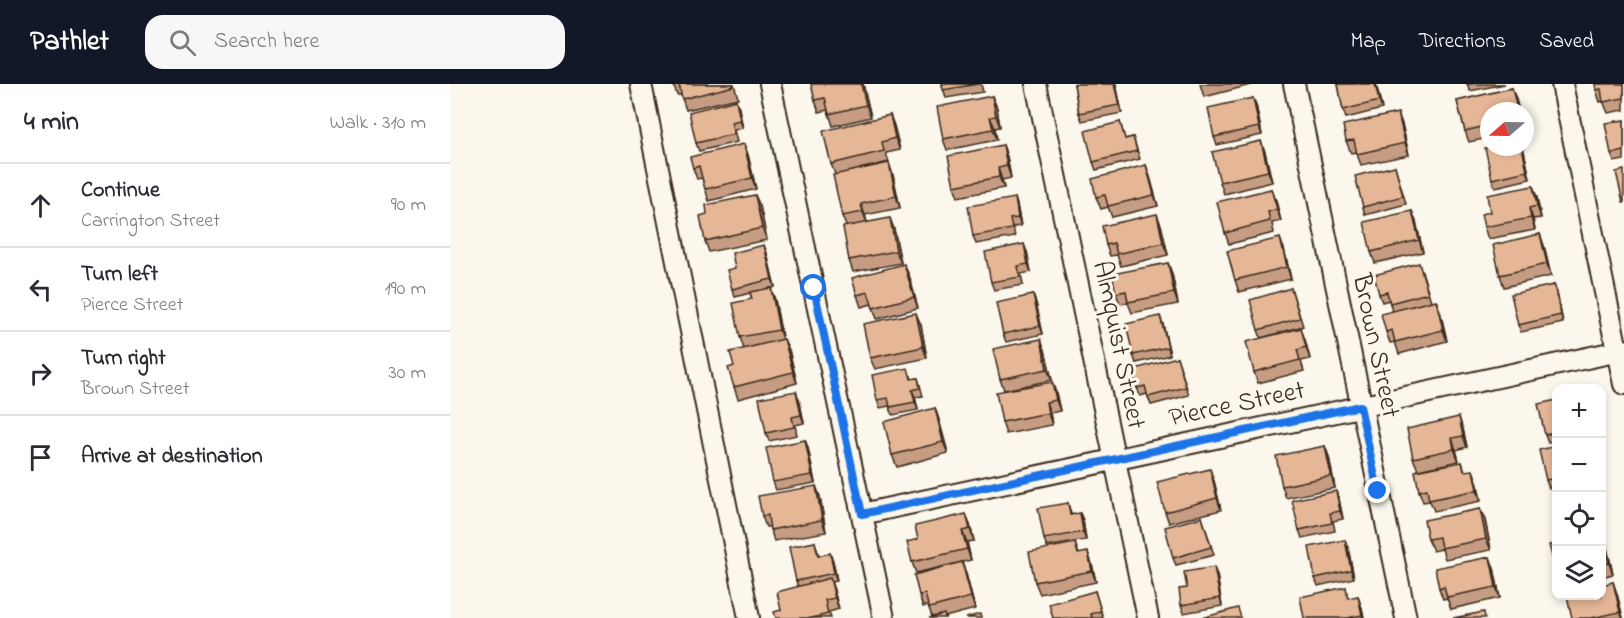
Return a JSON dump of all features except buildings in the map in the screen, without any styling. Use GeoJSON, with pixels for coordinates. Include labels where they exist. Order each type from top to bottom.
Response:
{"type":"FeatureCollection","features":[{"type":"Feature","properties":{"kind":"street"},"geometry":{"type":"LineString","coordinates":[[641,84],[748,618]]}},
{"type":"Feature","properties":{"kind":"street"},"geometry":{"type":"LineString","coordinates":[[770,84],[884,618]]}},
{"type":"Feature","properties":{"kind":"street","name":"Almquist Street"},"geometry":{"type":"LineString","coordinates":[[1036,84],[1148,618]]}},
{"type":"Feature","properties":{"kind":"street","name":"Brown Street"},"geometry":{"type":"LineString","coordinates":[[1293,84],[1406,618]]}},
{"type":"Feature","properties":{"kind":"street"},"geometry":{"type":"LineString","coordinates":[[1562,84],[1621,350],[1624,384]]}},
{"type":"Feature","properties":{"kind":"street","name":"Pierce Street"},"geometry":{"type":"LineString","coordinates":[[862,514],[1621,350]]}},
{"type":"Feature","properties":{"kind":"route"},"geometry":{"type":"LineString","coordinates":[[814,288],[862,514],[1360,406],[1378,491]]}}]}
